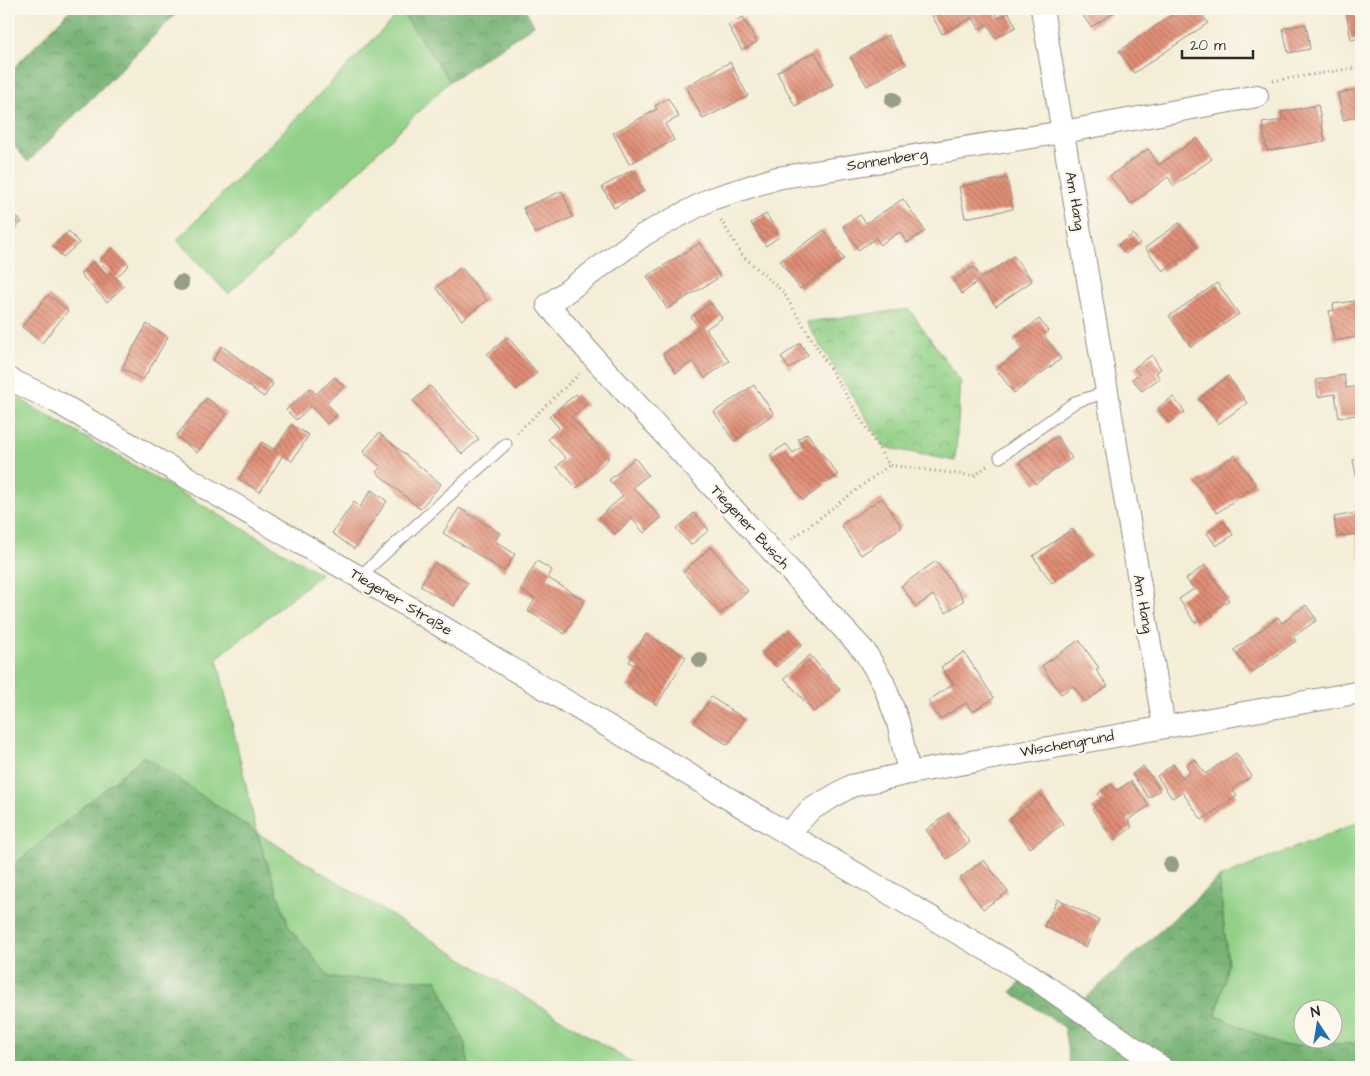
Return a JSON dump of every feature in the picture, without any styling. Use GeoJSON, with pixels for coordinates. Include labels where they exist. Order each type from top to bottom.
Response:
{"type":"FeatureCollection","features":[{"type":"Feature","properties":{"kind":"street","name":"Am Hang"},"geometry":{"type":"LineString","coordinates":[[1042,9],[1164,727]]}},
{"type":"Feature","properties":{"kind":"street","name":"Sonnenberg"},"geometry":{"type":"LineString","coordinates":[[548,305],[645,234],[711,199],[777,178],[1063,132],[1256,96]]}},
{"type":"Feature","properties":{"kind":"street","name":"Tiegener Busch"},"geometry":{"type":"LineString","coordinates":[[548,305],[595,359],[865,652],[884,682],[898,722],[909,773]]}},
{"type":"Feature","properties":{"kind":"street","name":"Tiegener Straße"},"geometry":{"type":"LineString","coordinates":[[9,379],[57,402],[360,577],[788,834],[1030,975],[1161,1067]]}},
{"type":"Feature","properties":{"kind":"street","name":"Wischengrund"},"geometry":{"type":"LineString","coordinates":[[788,834],[810,810],[851,786],[909,773],[1361,692]]}},
{"type":"Feature","properties":{"kind":"lane"},"geometry":{"type":"LineString","coordinates":[[1000,457],[1076,402],[1107,392]]}},
{"type":"Feature","properties":{"kind":"lane"},"geometry":{"type":"LineString","coordinates":[[360,577],[506,444]]}},
{"type":"Feature","properties":{"kind":"path"},"geometry":{"type":"LineString","coordinates":[[1256,96],[1271,82],[1361,67]]}},
{"type":"Feature","properties":{"kind":"path"},"geometry":{"type":"LineString","coordinates":[[711,199],[720,219],[742,255],[783,292],[889,465]]}},
{"type":"Feature","properties":{"kind":"path"},"geometry":{"type":"LineString","coordinates":[[506,444],[595,359]]}},
{"type":"Feature","properties":{"kind":"path"},"geometry":{"type":"LineString","coordinates":[[773,553],[889,465],[974,476],[1000,457]]}},
{"type":"Feature","properties":{"kind":"green space"},"geometry":{"type":"Polygon","coordinates":[[[71,9],[181,9],[28,162],[9,139],[9,73],[71,9]]]}},
{"type":"Feature","properties":{"kind":"green space"},"geometry":{"type":"Polygon","coordinates":[[[404,9],[525,9],[534,25],[450,81],[401,11],[404,9]]]}},
{"type":"Feature","properties":{"kind":"green space"},"geometry":{"type":"Polygon","coordinates":[[[401,11],[450,81],[277,250],[228,294],[177,240],[401,11]]]}},
{"type":"Feature","properties":{"kind":"green space"},"geometry":{"type":"Polygon","coordinates":[[[909,309],[961,382],[955,461],[884,447],[806,322],[909,309]]]}},
{"type":"Feature","properties":{"kind":"green space"},"geometry":{"type":"Polygon","coordinates":[[[9,393],[321,574],[217,658],[257,833],[9,869],[9,393]]]}},
{"type":"Feature","properties":{"kind":"green space"},"geometry":{"type":"Polygon","coordinates":[[[144,756],[257,833],[289,927],[330,978],[437,980],[465,1044],[469,1067],[9,1067],[9,869],[144,756]]]}},
{"type":"Feature","properties":{"kind":"green space"},"geometry":{"type":"Polygon","coordinates":[[[1361,821],[1361,1043],[1342,1044],[1342,998],[1292,998],[1292,1046],[1283,1046],[1216,1016],[1228,964],[1219,878],[1361,821]]]}},
{"type":"Feature","properties":{"kind":"green space"},"geometry":{"type":"Polygon","coordinates":[[[257,833],[639,1067],[469,1067],[465,1044],[437,980],[330,978],[289,927],[257,833]]]}},
{"type":"Feature","properties":{"kind":"green space"},"geometry":{"type":"Polygon","coordinates":[[[1219,878],[1228,964],[1216,1016],[1283,1046],[1292,1046],[1292,1048],[1342,1048],[1342,1044],[1361,1043],[1361,1067],[1070,1067],[1064,1027],[1011,992],[1036,968],[1081,1002],[1219,878]]]}},
{"type":"Feature","properties":{"kind":"building"},"geometry":{"type":"Polygon","coordinates":[[[974,9],[977,14],[987,9],[993,9],[998,18],[1009,13],[1016,27],[995,38],[988,24],[979,29],[973,17],[942,34],[929,10],[974,9]]]}},
{"type":"Feature","properties":{"kind":"building"},"geometry":{"type":"Polygon","coordinates":[[[1078,9],[1119,9],[1091,27],[1078,9]]]}},
{"type":"Feature","properties":{"kind":"building"},"geometry":{"type":"Polygon","coordinates":[[[1181,9],[1198,9],[1208,23],[1134,73],[1119,51],[1181,9]]]}},
{"type":"Feature","properties":{"kind":"building"},"geometry":{"type":"Polygon","coordinates":[[[1333,9],[1361,9],[1361,38],[1351,40],[1346,11],[1334,13],[1333,9]]]}},
{"type":"Feature","properties":{"kind":"building"},"geometry":{"type":"Polygon","coordinates":[[[743,17],[757,42],[742,50],[728,25],[743,17]]]}},
{"type":"Feature","properties":{"kind":"building"},"geometry":{"type":"Polygon","coordinates":[[[1306,24],[1310,49],[1288,53],[1283,28],[1306,24]]]}},
{"type":"Feature","properties":{"kind":"building"},"geometry":{"type":"Polygon","coordinates":[[[888,35],[906,64],[867,86],[850,57],[888,35]]]}},
{"type":"Feature","properties":{"kind":"building"},"geometry":{"type":"Polygon","coordinates":[[[815,52],[833,85],[795,106],[777,72],[815,52]]]}},
{"type":"Feature","properties":{"kind":"building"},"geometry":{"type":"Polygon","coordinates":[[[730,62],[748,96],[703,119],[686,86],[730,62]]]}},
{"type":"Feature","properties":{"kind":"building"},"geometry":{"type":"Polygon","coordinates":[[[1361,89],[1361,116],[1343,120],[1338,93],[1361,89]]]}},
{"type":"Feature","properties":{"kind":"building"},"geometry":{"type":"Polygon","coordinates":[[[668,98],[679,117],[665,124],[674,140],[629,164],[613,133],[657,109],[655,106],[668,98]]]}},
{"type":"Feature","properties":{"kind":"building"},"geometry":{"type":"Polygon","coordinates":[[[1318,105],[1325,141],[1267,151],[1262,123],[1282,120],[1281,112],[1318,105]]]}},
{"type":"Feature","properties":{"kind":"building"},"geometry":{"type":"Polygon","coordinates":[[[1197,138],[1212,159],[1174,186],[1168,177],[1131,204],[1110,176],[1148,149],[1159,165],[1197,138]]]}},
{"type":"Feature","properties":{"kind":"building"},"geometry":{"type":"Polygon","coordinates":[[[632,170],[644,191],[614,208],[602,187],[632,170]]]}},
{"type":"Feature","properties":{"kind":"building"},"geometry":{"type":"Polygon","coordinates":[[[1007,178],[1013,209],[965,218],[959,187],[1007,178]]]}},
{"type":"Feature","properties":{"kind":"building"},"geometry":{"type":"Polygon","coordinates":[[[562,191],[573,217],[535,234],[523,208],[562,191]]]}},
{"type":"Feature","properties":{"kind":"building"},"geometry":{"type":"Polygon","coordinates":[[[903,199],[925,231],[907,243],[900,232],[880,245],[876,238],[858,250],[843,226],[860,215],[866,223],[903,199]]]}},
{"type":"Feature","properties":{"kind":"building"},"geometry":{"type":"Polygon","coordinates":[[[9,208],[22,222],[10,233],[9,232],[9,208]]]}},
{"type":"Feature","properties":{"kind":"building"},"geometry":{"type":"Polygon","coordinates":[[[766,214],[780,236],[766,246],[751,223],[766,214]]]}},
{"type":"Feature","properties":{"kind":"building"},"geometry":{"type":"Polygon","coordinates":[[[1179,223],[1197,247],[1163,271],[1145,248],[1179,223]]]}},
{"type":"Feature","properties":{"kind":"building"},"geometry":{"type":"Polygon","coordinates":[[[824,230],[844,259],[800,289],[780,261],[824,230]]]}},
{"type":"Feature","properties":{"kind":"building"},"geometry":{"type":"Polygon","coordinates":[[[69,231],[79,243],[63,257],[53,246],[69,231]]]}},
{"type":"Feature","properties":{"kind":"building"},"geometry":{"type":"Polygon","coordinates":[[[1133,234],[1140,243],[1125,254],[1118,245],[1133,234]]]}},
{"type":"Feature","properties":{"kind":"building"},"geometry":{"type":"Polygon","coordinates":[[[700,243],[720,277],[667,309],[647,276],[700,243]]]}},
{"type":"Feature","properties":{"kind":"building"},"geometry":{"type":"Polygon","coordinates":[[[112,248],[129,265],[116,278],[124,286],[107,302],[80,274],[93,262],[106,275],[110,272],[99,261],[112,248]]]}},
{"type":"Feature","properties":{"kind":"building"},"geometry":{"type":"Polygon","coordinates":[[[1014,256],[1032,281],[996,306],[978,281],[962,294],[953,281],[973,267],[982,278],[1014,256]]]}},
{"type":"Feature","properties":{"kind":"building"},"geometry":{"type":"Polygon","coordinates":[[[461,267],[487,300],[462,320],[436,288],[461,267]]]}},
{"type":"Feature","properties":{"kind":"building"},"geometry":{"type":"Polygon","coordinates":[[[1217,283],[1239,314],[1191,347],[1169,316],[1217,283]]]}},
{"type":"Feature","properties":{"kind":"building"},"geometry":{"type":"Polygon","coordinates":[[[48,295],[68,311],[42,343],[22,327],[48,295]]]}},
{"type":"Feature","properties":{"kind":"building"},"geometry":{"type":"Polygon","coordinates":[[[1361,300],[1361,336],[1334,341],[1329,311],[1334,310],[1333,304],[1361,300]]]}},
{"type":"Feature","properties":{"kind":"building"},"geometry":{"type":"Polygon","coordinates":[[[711,303],[722,318],[706,329],[729,361],[705,378],[693,361],[676,373],[663,354],[699,328],[691,317],[711,303]]]}},
{"type":"Feature","properties":{"kind":"building"},"geometry":{"type":"Polygon","coordinates":[[[1039,319],[1048,331],[1044,335],[1061,359],[1014,393],[996,369],[1022,350],[1014,338],[1039,319]]]}},
{"type":"Feature","properties":{"kind":"building"},"geometry":{"type":"Polygon","coordinates":[[[147,324],[168,337],[143,380],[122,368],[147,324]]]}},
{"type":"Feature","properties":{"kind":"building"},"geometry":{"type":"Polygon","coordinates":[[[508,337],[537,373],[516,390],[487,354],[508,337]]]}},
{"type":"Feature","properties":{"kind":"building"},"geometry":{"type":"Polygon","coordinates":[[[800,343],[808,355],[789,369],[781,357],[800,343]]]}},
{"type":"Feature","properties":{"kind":"building"},"geometry":{"type":"Polygon","coordinates":[[[222,346],[273,384],[264,397],[213,360],[222,346]]]}},
{"type":"Feature","properties":{"kind":"building"},"geometry":{"type":"Polygon","coordinates":[[[1152,355],[1161,369],[1156,373],[1160,378],[1142,391],[1132,379],[1139,374],[1134,368],[1152,355]]]}},
{"type":"Feature","properties":{"kind":"building"},"geometry":{"type":"Polygon","coordinates":[[[1344,375],[1346,388],[1361,386],[1361,414],[1339,418],[1335,394],[1318,397],[1316,380],[1344,375]]]}},
{"type":"Feature","properties":{"kind":"building"},"geometry":{"type":"Polygon","coordinates":[[[1228,376],[1247,403],[1218,424],[1199,398],[1228,376]]]}},
{"type":"Feature","properties":{"kind":"building"},"geometry":{"type":"Polygon","coordinates":[[[335,377],[344,386],[326,403],[337,415],[327,424],[311,406],[296,420],[286,410],[310,388],[316,394],[335,377]]]}},
{"type":"Feature","properties":{"kind":"building"},"geometry":{"type":"Polygon","coordinates":[[[754,385],[774,414],[734,441],[714,412],[754,385]]]}},
{"type":"Feature","properties":{"kind":"building"},"geometry":{"type":"Polygon","coordinates":[[[430,386],[479,439],[462,454],[413,401],[430,386]]]}},
{"type":"Feature","properties":{"kind":"building"},"geometry":{"type":"Polygon","coordinates":[[[576,394],[586,405],[571,417],[609,458],[577,488],[557,467],[566,458],[548,439],[559,428],[549,416],[576,394]]]}},
{"type":"Feature","properties":{"kind":"building"},"geometry":{"type":"Polygon","coordinates":[[[1173,397],[1185,412],[1169,423],[1158,408],[1173,397]]]}},
{"type":"Feature","properties":{"kind":"building"},"geometry":{"type":"Polygon","coordinates":[[[207,398],[227,414],[197,453],[176,436],[207,398]]]}},
{"type":"Feature","properties":{"kind":"building"},"geometry":{"type":"Polygon","coordinates":[[[291,425],[309,435],[292,461],[283,455],[260,492],[239,479],[262,442],[275,450],[291,425]]]}},
{"type":"Feature","properties":{"kind":"building"},"geometry":{"type":"Polygon","coordinates":[[[379,433],[441,484],[420,509],[376,472],[381,467],[363,452],[379,433]]]}},
{"type":"Feature","properties":{"kind":"building"},"geometry":{"type":"Polygon","coordinates":[[[807,433],[838,475],[803,500],[770,455],[786,444],[793,453],[803,446],[798,439],[807,433]]]}},
{"type":"Feature","properties":{"kind":"building"},"geometry":{"type":"Polygon","coordinates":[[[1057,436],[1072,458],[1035,484],[1020,462],[1057,436]]]}},
{"type":"Feature","properties":{"kind":"building"},"geometry":{"type":"Polygon","coordinates":[[[1235,455],[1256,485],[1217,513],[1195,483],[1235,455]]]}},
{"type":"Feature","properties":{"kind":"building"},"geometry":{"type":"Polygon","coordinates":[[[635,458],[648,475],[633,487],[661,518],[644,533],[632,519],[615,534],[599,517],[623,496],[609,480],[635,458]]]}},
{"type":"Feature","properties":{"kind":"building"},"geometry":{"type":"Polygon","coordinates":[[[1361,458],[1361,494],[1360,494],[1353,460],[1361,458]]]}},
{"type":"Feature","properties":{"kind":"building"},"geometry":{"type":"Polygon","coordinates":[[[371,490],[387,501],[354,549],[332,533],[354,502],[360,507],[371,490]]]}},
{"type":"Feature","properties":{"kind":"building"},"geometry":{"type":"Polygon","coordinates":[[[882,498],[902,527],[861,555],[841,525],[882,498]]]}},
{"type":"Feature","properties":{"kind":"building"},"geometry":{"type":"Polygon","coordinates":[[[459,508],[500,533],[495,541],[515,554],[504,571],[443,533],[459,508]]]}},
{"type":"Feature","properties":{"kind":"building"},"geometry":{"type":"Polygon","coordinates":[[[1361,512],[1360,560],[1356,534],[1337,537],[1334,517],[1361,512]]]}},
{"type":"Feature","properties":{"kind":"building"},"geometry":{"type":"Polygon","coordinates":[[[694,513],[709,530],[691,545],[676,529],[694,513]]]}},
{"type":"Feature","properties":{"kind":"building"},"geometry":{"type":"Polygon","coordinates":[[[1224,521],[1233,535],[1216,546],[1207,533],[1224,521]]]}},
{"type":"Feature","properties":{"kind":"building"},"geometry":{"type":"Polygon","coordinates":[[[1072,529],[1091,556],[1052,583],[1033,556],[1072,529]]]}},
{"type":"Feature","properties":{"kind":"building"},"geometry":{"type":"Polygon","coordinates":[[[711,547],[748,591],[720,614],[683,572],[711,547]]]}},
{"type":"Feature","properties":{"kind":"building"},"geometry":{"type":"Polygon","coordinates":[[[537,561],[552,570],[548,578],[585,600],[565,634],[528,611],[535,599],[520,590],[537,561]]]}},
{"type":"Feature","properties":{"kind":"building"},"geometry":{"type":"Polygon","coordinates":[[[936,561],[964,600],[946,613],[933,595],[916,607],[901,586],[936,561]]]}},
{"type":"Feature","properties":{"kind":"building"},"geometry":{"type":"Polygon","coordinates":[[[434,563],[468,583],[454,606],[420,586],[434,563]]]}},
{"type":"Feature","properties":{"kind":"building"},"geometry":{"type":"Polygon","coordinates":[[[1205,565],[1229,600],[1195,623],[1179,599],[1194,589],[1186,579],[1205,565]]]}},
{"type":"Feature","properties":{"kind":"building"},"geometry":{"type":"Polygon","coordinates":[[[1306,605],[1317,620],[1293,637],[1296,641],[1251,673],[1234,650],[1278,617],[1282,623],[1306,605]]]}},
{"type":"Feature","properties":{"kind":"building"},"geometry":{"type":"Polygon","coordinates":[[[789,630],[802,645],[776,667],[763,652],[789,630]]]}},
{"type":"Feature","properties":{"kind":"building"},"geometry":{"type":"Polygon","coordinates":[[[646,634],[686,657],[657,705],[627,687],[639,668],[629,662],[646,634]]]}},
{"type":"Feature","properties":{"kind":"building"},"geometry":{"type":"Polygon","coordinates":[[[1079,640],[1099,668],[1096,670],[1108,686],[1085,702],[1073,686],[1061,694],[1042,666],[1079,640]]]}},
{"type":"Feature","properties":{"kind":"building"},"geometry":{"type":"Polygon","coordinates":[[[964,652],[994,698],[972,712],[966,703],[940,719],[928,701],[953,684],[941,667],[964,652]]]}},
{"type":"Feature","properties":{"kind":"building"},"geometry":{"type":"Polygon","coordinates":[[[810,655],[840,690],[814,712],[784,678],[810,655]]]}},
{"type":"Feature","properties":{"kind":"building"},"geometry":{"type":"Polygon","coordinates":[[[711,697],[745,719],[728,745],[694,723],[711,697]]]}},
{"type":"Feature","properties":{"kind":"building"},"geometry":{"type":"Polygon","coordinates":[[[1236,753],[1252,776],[1232,789],[1237,796],[1202,820],[1182,792],[1172,798],[1157,776],[1173,764],[1182,777],[1190,772],[1186,765],[1195,759],[1205,774],[1236,753]]]}},
{"type":"Feature","properties":{"kind":"building"},"geometry":{"type":"Polygon","coordinates":[[[1143,766],[1160,790],[1149,798],[1132,774],[1143,766]]]}},
{"type":"Feature","properties":{"kind":"building"},"geometry":{"type":"Polygon","coordinates":[[[1131,781],[1149,806],[1128,820],[1132,827],[1114,841],[1092,809],[1103,801],[1098,794],[1111,784],[1116,791],[1131,781]]]}},
{"type":"Feature","properties":{"kind":"building"},"geometry":{"type":"Polygon","coordinates":[[[1042,795],[1063,824],[1030,848],[1009,819],[1042,795]]]}},
{"type":"Feature","properties":{"kind":"building"},"geometry":{"type":"Polygon","coordinates":[[[948,813],[970,842],[947,859],[926,830],[948,813]]]}},
{"type":"Feature","properties":{"kind":"building"},"geometry":{"type":"Polygon","coordinates":[[[984,860],[1008,892],[983,909],[960,878],[984,860]]]}},
{"type":"Feature","properties":{"kind":"building"},"geometry":{"type":"Polygon","coordinates":[[[1058,899],[1099,920],[1086,947],[1044,926],[1058,899]]]}}]}
